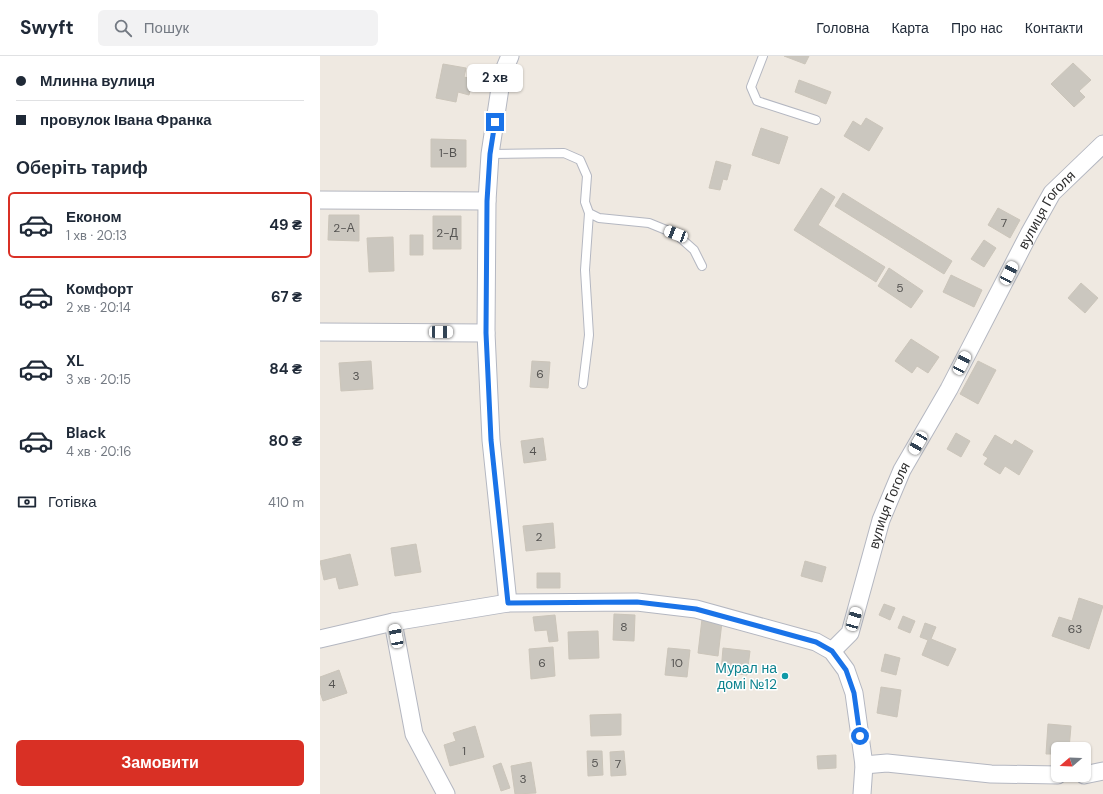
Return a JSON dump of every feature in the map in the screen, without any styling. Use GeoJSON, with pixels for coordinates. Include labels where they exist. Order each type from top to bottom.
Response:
{"type":"FeatureCollection","features":[{"type":"Feature","properties":{"kind":"street"},"geometry":{"type":"LineString","coordinates":[[508,603],[491,440],[486,333],[487,201],[490,154],[502,75],[510,56]]}},
{"type":"Feature","properties":{"kind":"street","name":"вулиця Гоголя"},"geometry":{"type":"LineString","coordinates":[[832,651],[850,633],[881,520],[902,470],[949,389],[1029,234],[1052,193],[1103,144]]}},
{"type":"Feature","properties":{"kind":"street"},"geometry":{"type":"LineString","coordinates":[[320,200],[487,201]]}},
{"type":"Feature","properties":{"kind":"street"},"geometry":{"type":"LineString","coordinates":[[320,332],[486,333]]}},
{"type":"Feature","properties":{"kind":"street"},"geometry":{"type":"LineString","coordinates":[[320,639],[393,622],[508,603],[637,602],[696,609],[816,642],[832,651],[846,670],[854,693],[864,765],[862,794]]}},
{"type":"Feature","properties":{"kind":"street"},"geometry":{"type":"LineString","coordinates":[[393,622],[414,734],[446,794]]}},
{"type":"Feature","properties":{"kind":"street"},"geometry":{"type":"LineString","coordinates":[[864,765],[886,763],[991,774],[1051,775]]}},
{"type":"Feature","properties":{"kind":"street"},"geometry":{"type":"LineString","coordinates":[[1091,774],[1103,771]]}},
{"type":"Feature","properties":{"kind":"lane"},"geometry":{"type":"LineString","coordinates":[[763,56],[751,87],[757,101],[816,120]]}},
{"type":"Feature","properties":{"kind":"lane"},"geometry":{"type":"LineString","coordinates":[[490,154],[564,153],[580,160],[587,176],[585,202],[589,213],[585,270],[589,336],[583,384]]}},
{"type":"Feature","properties":{"kind":"lane"},"geometry":{"type":"LineString","coordinates":[[589,213],[599,218],[648,223],[676,234],[694,250],[702,266]]}},
{"type":"Feature","properties":{"kind":"building"},"geometry":{"type":"Polygon","coordinates":[[[784,56],[809,56],[805,64],[784,56]]]}},
{"type":"Feature","properties":{"kind":"building"},"geometry":{"type":"Polygon","coordinates":[[[1073,63],[1091,80],[1079,91],[1085,97],[1074,107],[1051,84],[1073,63]]]}},
{"type":"Feature","properties":{"kind":"building"},"geometry":{"type":"Polygon","coordinates":[[[443,64],[466,68],[464,77],[473,79],[469,95],[458,92],[456,102],[436,98],[443,64]]]}},
{"type":"Feature","properties":{"kind":"building"},"geometry":{"type":"Polygon","coordinates":[[[799,80],[831,92],[826,104],[795,92],[799,80]]]}},
{"type":"Feature","properties":{"kind":"building"},"geometry":{"type":"Polygon","coordinates":[[[866,118],[883,128],[869,151],[844,136],[853,121],[861,126],[866,118]]]}},
{"type":"Feature","properties":{"kind":"building"},"geometry":{"type":"Polygon","coordinates":[[[761,128],[788,137],[779,164],[752,155],[761,128]]]}},
{"type":"Feature","properties":{"kind":"building"},"geometry":{"type":"Polygon","coordinates":[[[431,139],[466,140],[466,167],[431,167],[431,139]]]}},
{"type":"Feature","properties":{"kind":"building"},"geometry":{"type":"Polygon","coordinates":[[[716,161],[731,165],[727,180],[723,179],[720,190],[709,188],[716,161]]]}},
{"type":"Feature","properties":{"kind":"building"},"geometry":{"type":"Polygon","coordinates":[[[821,188],[835,197],[818,225],[885,267],[876,282],[794,230],[821,188]]]}},
{"type":"Feature","properties":{"kind":"building"},"geometry":{"type":"Polygon","coordinates":[[[843,193],[952,261],[944,274],[835,206],[843,193]]]}},
{"type":"Feature","properties":{"kind":"building"},"geometry":{"type":"Polygon","coordinates":[[[998,208],[1020,220],[1010,238],[988,225],[998,208]]]}},
{"type":"Feature","properties":{"kind":"building"},"geometry":{"type":"Polygon","coordinates":[[[329,215],[359,215],[359,241],[328,240],[329,215]]]}},
{"type":"Feature","properties":{"kind":"building"},"geometry":{"type":"Polygon","coordinates":[[[433,216],[461,216],[461,249],[433,249],[433,216]]]}},
{"type":"Feature","properties":{"kind":"building"},"geometry":{"type":"Polygon","coordinates":[[[410,235],[423,235],[423,255],[410,255],[410,235]]]}},
{"type":"Feature","properties":{"kind":"building"},"geometry":{"type":"Polygon","coordinates":[[[393,237],[394,271],[369,272],[367,238],[393,237]]]}},
{"type":"Feature","properties":{"kind":"building"},"geometry":{"type":"Polygon","coordinates":[[[984,240],[996,248],[984,267],[971,259],[984,240]]]}},
{"type":"Feature","properties":{"kind":"building"},"geometry":{"type":"Polygon","coordinates":[[[889,268],[923,291],[911,308],[878,286],[889,268]]]}},
{"type":"Feature","properties":{"kind":"building"},"geometry":{"type":"Polygon","coordinates":[[[951,275],[982,290],[974,307],[943,292],[951,275]]]}},
{"type":"Feature","properties":{"kind":"building"},"geometry":{"type":"Polygon","coordinates":[[[1081,283],[1098,298],[1085,313],[1068,298],[1081,283]]]}},
{"type":"Feature","properties":{"kind":"building"},"geometry":{"type":"Polygon","coordinates":[[[911,339],[939,357],[928,373],[917,366],[912,373],[895,361],[911,339]]]}},
{"type":"Feature","properties":{"kind":"building"},"geometry":{"type":"Polygon","coordinates":[[[371,361],[373,389],[341,391],[339,363],[371,361]]]}},
{"type":"Feature","properties":{"kind":"building"},"geometry":{"type":"Polygon","coordinates":[[[532,361],[550,362],[548,388],[530,387],[532,361]]]}},
{"type":"Feature","properties":{"kind":"building"},"geometry":{"type":"Polygon","coordinates":[[[978,361],[996,370],[978,404],[960,394],[978,361]]]}},
{"type":"Feature","properties":{"kind":"building"},"geometry":{"type":"Polygon","coordinates":[[[956,433],[970,441],[961,457],[947,449],[956,433]]]}},
{"type":"Feature","properties":{"kind":"building"},"geometry":{"type":"Polygon","coordinates":[[[995,435],[1012,445],[1015,440],[1033,451],[1019,475],[1005,466],[1000,474],[984,464],[988,458],[983,455],[995,435]]]}},
{"type":"Feature","properties":{"kind":"building"},"geometry":{"type":"Polygon","coordinates":[[[543,438],[546,460],[524,463],[521,441],[543,438]]]}},
{"type":"Feature","properties":{"kind":"building"},"geometry":{"type":"Polygon","coordinates":[[[553,523],[555,548],[526,551],[523,526],[553,523]]]}},
{"type":"Feature","properties":{"kind":"building"},"geometry":{"type":"Polygon","coordinates":[[[416,544],[421,572],[395,576],[391,548],[416,544]]]}},
{"type":"Feature","properties":{"kind":"building"},"geometry":{"type":"Polygon","coordinates":[[[350,554],[358,585],[339,589],[336,577],[324,580],[320,561],[350,554]]]}},
{"type":"Feature","properties":{"kind":"building"},"geometry":{"type":"Polygon","coordinates":[[[805,561],[826,567],[822,582],[801,576],[805,561]]]}},
{"type":"Feature","properties":{"kind":"building"},"geometry":{"type":"Polygon","coordinates":[[[537,573],[560,573],[560,588],[537,588],[537,573]]]}},
{"type":"Feature","properties":{"kind":"building"},"geometry":{"type":"Polygon","coordinates":[[[1079,598],[1103,606],[1089,649],[1052,636],[1059,617],[1072,621],[1079,598]]]}},
{"type":"Feature","properties":{"kind":"building"},"geometry":{"type":"Polygon","coordinates":[[[884,604],[895,608],[890,620],[879,615],[884,604]]]}},
{"type":"Feature","properties":{"kind":"building"},"geometry":{"type":"Polygon","coordinates":[[[614,614],[635,615],[634,641],[613,640],[614,614]]]}},
{"type":"Feature","properties":{"kind":"building"},"geometry":{"type":"Polygon","coordinates":[[[555,615],[558,641],[549,642],[547,630],[535,631],[533,617],[555,615]]]}},
{"type":"Feature","properties":{"kind":"building"},"geometry":{"type":"Polygon","coordinates":[[[903,616],[915,621],[910,633],[898,628],[903,616]]]}},
{"type":"Feature","properties":{"kind":"building"},"geometry":{"type":"Polygon","coordinates":[[[702,619],[722,622],[718,656],[698,653],[702,619]]]}},
{"type":"Feature","properties":{"kind":"building"},"geometry":{"type":"Polygon","coordinates":[[[925,623],[936,627],[931,639],[956,649],[948,666],[922,655],[928,640],[920,637],[925,623]]]}},
{"type":"Feature","properties":{"kind":"building"},"geometry":{"type":"Polygon","coordinates":[[[598,631],[599,658],[569,659],[568,632],[598,631]]]}},
{"type":"Feature","properties":{"kind":"building"},"geometry":{"type":"Polygon","coordinates":[[[553,647],[555,676],[531,679],[529,649],[553,647]]]}},
{"type":"Feature","properties":{"kind":"building"},"geometry":{"type":"Polygon","coordinates":[[[668,648],[690,650],[687,677],[665,675],[668,648]]]}},
{"type":"Feature","properties":{"kind":"building"},"geometry":{"type":"Polygon","coordinates":[[[723,648],[750,651],[747,675],[721,672],[723,648]]]}},
{"type":"Feature","properties":{"kind":"building"},"geometry":{"type":"Polygon","coordinates":[[[885,654],[900,658],[896,675],[881,671],[885,654]]]}},
{"type":"Feature","properties":{"kind":"building"},"geometry":{"type":"Polygon","coordinates":[[[339,670],[347,693],[323,701],[320,692],[320,677],[339,670]]]}},
{"type":"Feature","properties":{"kind":"building"},"geometry":{"type":"Polygon","coordinates":[[[881,687],[901,690],[897,717],[877,713],[881,687]]]}},
{"type":"Feature","properties":{"kind":"building"},"geometry":{"type":"Polygon","coordinates":[[[621,714],[621,735],[591,736],[590,715],[621,714]]]}},
{"type":"Feature","properties":{"kind":"building"},"geometry":{"type":"Polygon","coordinates":[[[1048,724],[1071,726],[1070,742],[1051,742],[1051,754],[1046,754],[1048,724]]]}},
{"type":"Feature","properties":{"kind":"building"},"geometry":{"type":"Polygon","coordinates":[[[475,726],[484,757],[450,766],[444,745],[456,741],[453,733],[475,726]]]}},
{"type":"Feature","properties":{"kind":"building"},"geometry":{"type":"Polygon","coordinates":[[[587,751],[602,751],[603,775],[588,776],[587,751]]]}},
{"type":"Feature","properties":{"kind":"building"},"geometry":{"type":"Polygon","coordinates":[[[624,751],[626,775],[611,776],[610,752],[624,751]]]}},
{"type":"Feature","properties":{"kind":"building"},"geometry":{"type":"Polygon","coordinates":[[[836,755],[836,768],[818,769],[817,756],[836,755]]]}},
{"type":"Feature","properties":{"kind":"building"},"geometry":{"type":"Polygon","coordinates":[[[531,762],[536,793],[515,794],[511,766],[531,762]]]}},
{"type":"Feature","properties":{"kind":"building"},"geometry":{"type":"Polygon","coordinates":[[[501,763],[510,788],[501,791],[493,766],[501,763]]]}},
{"type":"Feature","properties":{"kind":"place","name":"Мурал на домі №12"},"geometry":{"type":"Point","coordinates":[785,676]}},
{"type":"Feature","properties":{"kind":"route"},"geometry":{"type":"LineString","coordinates":[[495,122],[490,154],[487,201],[486,333],[491,440],[508,603],[637,602],[696,609],[816,642],[832,651],[846,670],[854,693],[860,736]]}}]}
